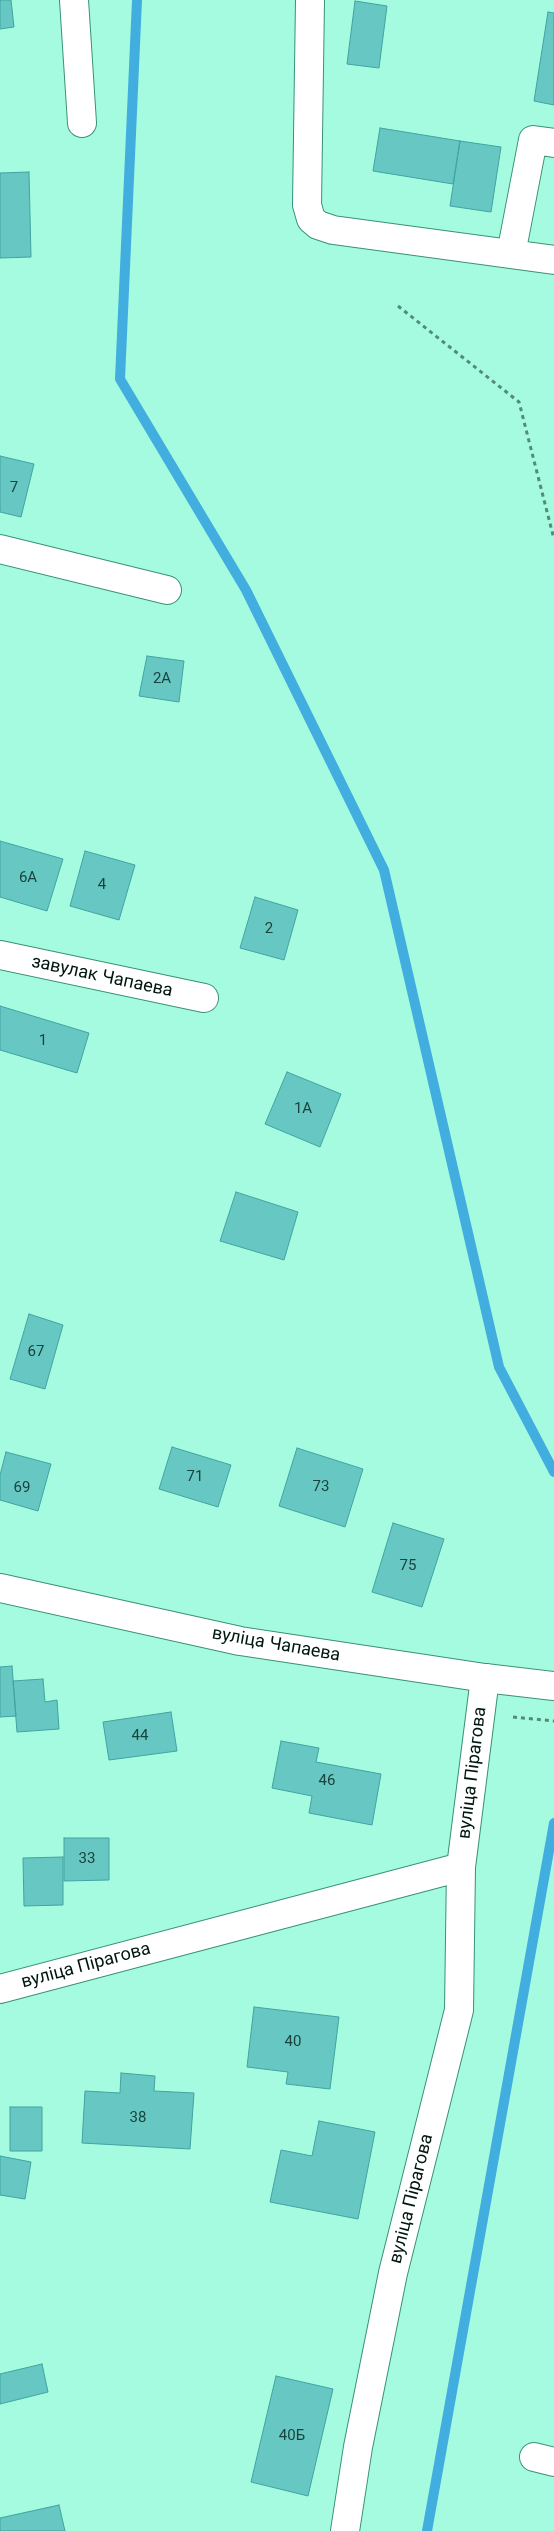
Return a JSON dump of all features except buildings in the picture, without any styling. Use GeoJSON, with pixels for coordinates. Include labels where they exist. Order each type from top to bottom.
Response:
{"type":"FeatureCollection","features":[{"type":"Feature","properties":{"kind":"street"},"geometry":{"type":"LineString","coordinates":[[74,0],[82,123]]}},
{"type":"Feature","properties":{"kind":"street"},"geometry":{"type":"LineString","coordinates":[[310,0],[307,205],[311,219],[318,225],[333,230],[554,260]]}},
{"type":"Feature","properties":{"kind":"street"},"geometry":{"type":"LineString","coordinates":[[511,254],[533,140],[554,143]]}},
{"type":"Feature","properties":{"kind":"street"},"geometry":{"type":"LineString","coordinates":[[0,549],[167,590]]}},
{"type":"Feature","properties":{"kind":"street","name":"завулак Чапаева"},"geometry":{"type":"LineString","coordinates":[[0,956],[204,998]]}},
{"type":"Feature","properties":{"kind":"street","name":"вуліца Чапаева"},"geometry":{"type":"LineString","coordinates":[[0,1588],[240,1641],[485,1678],[554,1686]]}},
{"type":"Feature","properties":{"kind":"street","name":"вуліца Пірагова"},"geometry":{"type":"LineString","coordinates":[[346,2531],[358,2446],[393,2273],[459,2010],[461,1867],[485,1678]]}},
{"type":"Feature","properties":{"kind":"street","name":"вуліца Пірагова"},"geometry":{"type":"LineString","coordinates":[[0,1989],[461,1867]]}},
{"type":"Feature","properties":{"kind":"path"},"geometry":{"type":"LineString","coordinates":[[398,306],[519,402],[554,538]]}},
{"type":"Feature","properties":{"kind":"path"},"geometry":{"type":"LineString","coordinates":[[480,1714],[554,1721]]}},
{"type":"Feature","properties":{"kind":"waterway"},"geometry":{"type":"LineString","coordinates":[[137,0],[120,379],[246,590],[384,870],[499,1367],[554,1472]]}},
{"type":"Feature","properties":{"kind":"waterway"},"geometry":{"type":"LineString","coordinates":[[427,2531],[554,1823]]}}]}
